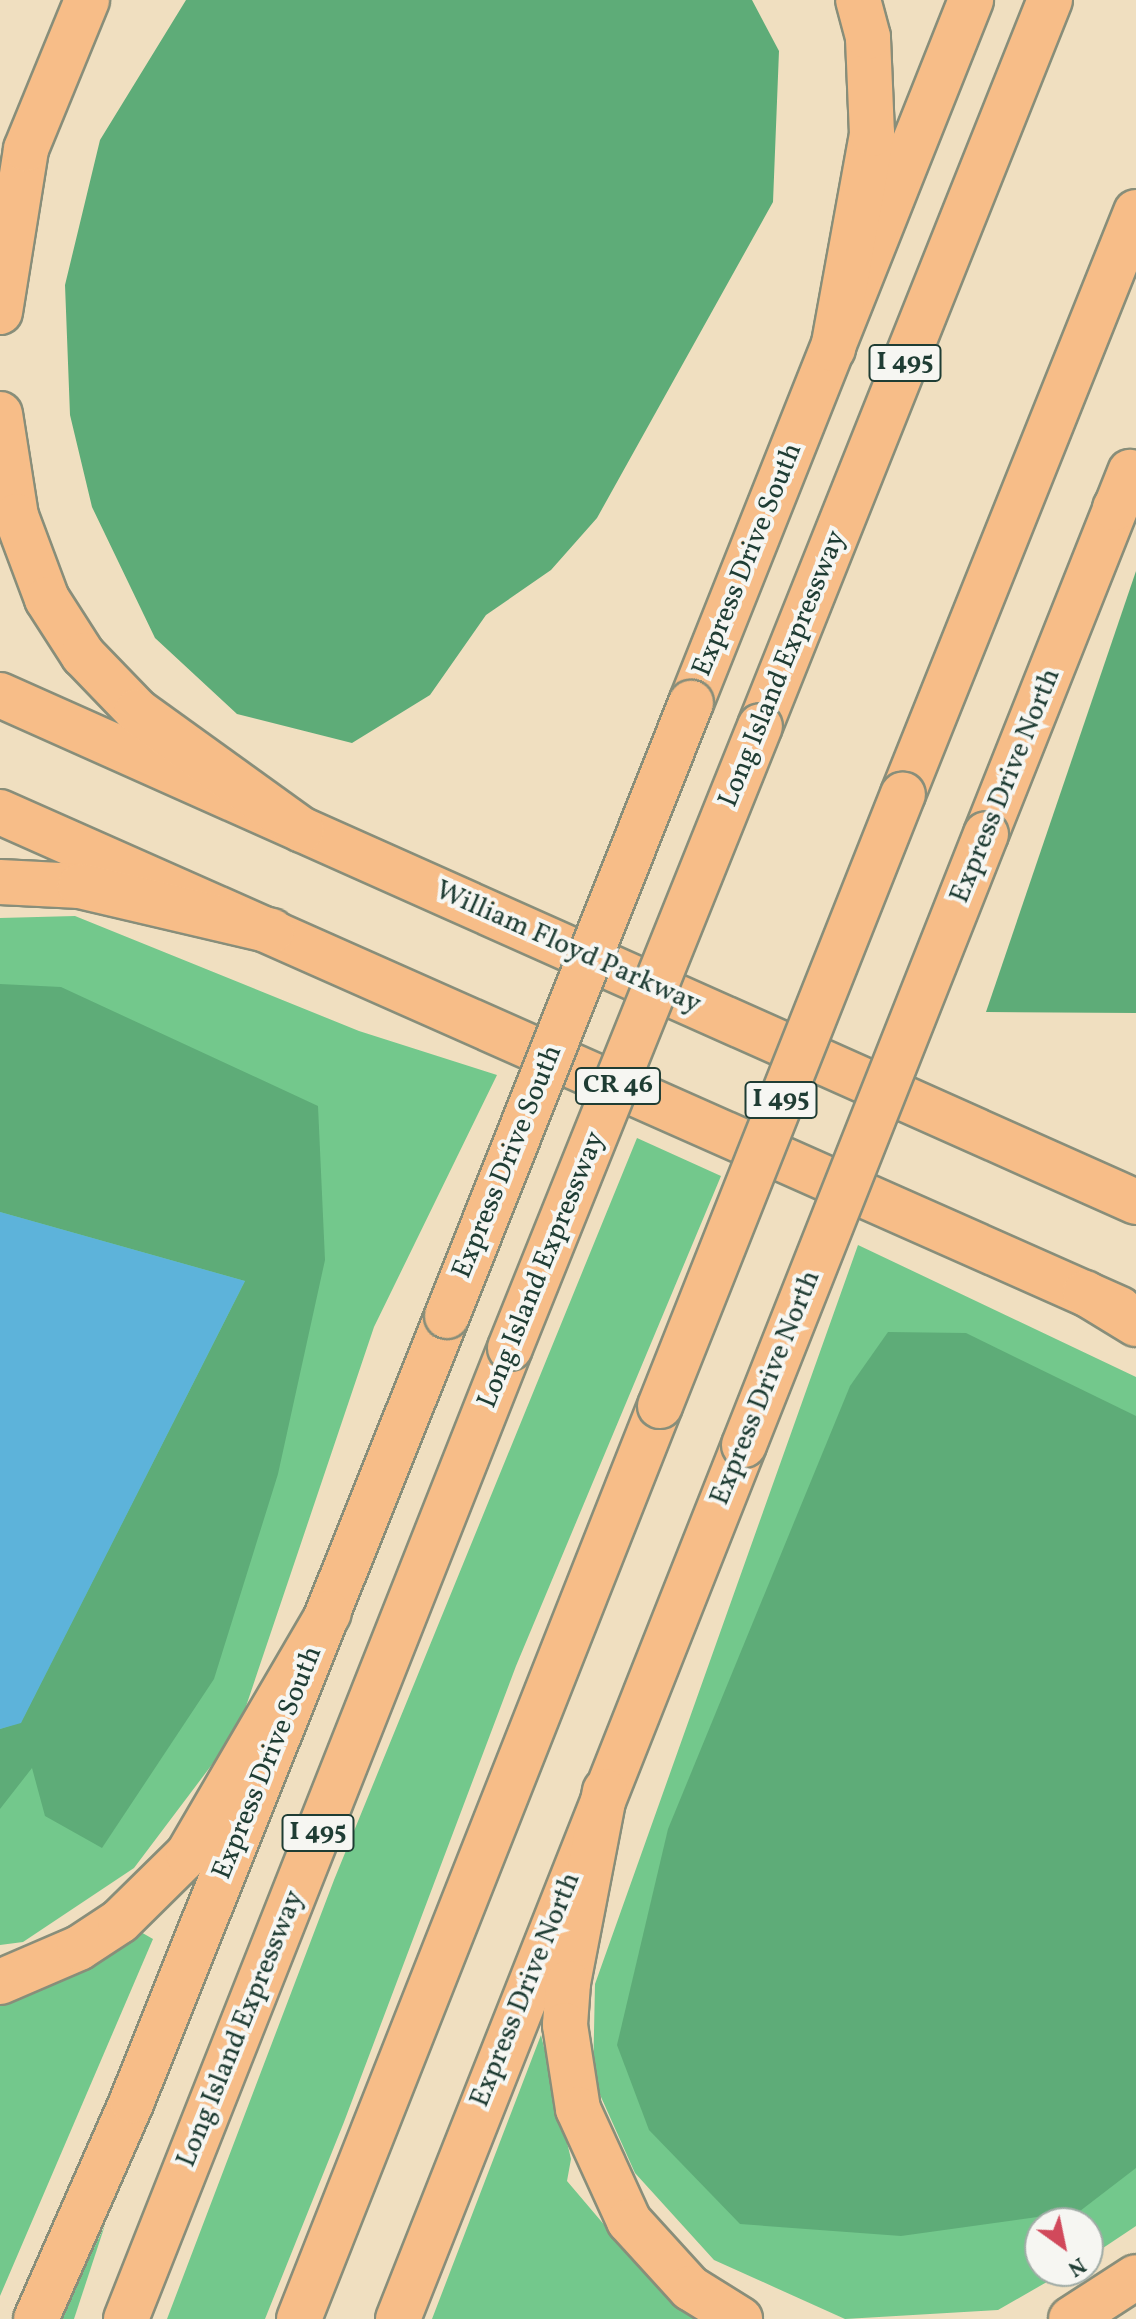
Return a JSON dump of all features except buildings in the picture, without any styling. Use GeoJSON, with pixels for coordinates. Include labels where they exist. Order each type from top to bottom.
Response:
{"type":"FeatureCollection","features":[{"type":"Feature","properties":{"kind":"main road"},"geometry":{"type":"LineString","coordinates":[[0,312],[26,149],[87,0]]}},
{"type":"Feature","properties":{"kind":"main road"},"geometry":{"type":"LineString","coordinates":[[833,349],[872,134],[873,86],[858,0]]}},
{"type":"Feature","properties":{"kind":"main road","name":"Express Drive South"},"geometry":{"type":"LineString","coordinates":[[36,2319],[329,1613],[971,0]]}},
{"type":"Feature","properties":{"kind":"main road","name":"Long Island Expressway"},"geometry":{"type":"LineString","coordinates":[[126,2319],[510,1348],[1050,0]]}},
{"type":"Feature","properties":{"kind":"main road","name":"I 495"},"geometry":{"type":"LineString","coordinates":[[299,2319],[1136,212]]}},
{"type":"Feature","properties":{"kind":"main road"},"geometry":{"type":"LineString","coordinates":[[0,414],[24,540],[47,599],[83,655],[137,711],[302,830]]}},
{"type":"Feature","properties":{"kind":"main road","name":"Express Drive North"},"geometry":{"type":"LineString","coordinates":[[398,2319],[986,834],[1126,491],[1136,457]]}},
{"type":"Feature","properties":{"kind":"main road","name":"William Floyd Parkway"},"geometry":{"type":"LineString","coordinates":[[0,695],[1136,1202]]}},
{"type":"Feature","properties":{"kind":"main road","name":"CR 46"},"geometry":{"type":"LineString","coordinates":[[0,812],[1136,1316]]}},
{"type":"Feature","properties":{"kind":"main road"},"geometry":{"type":"LineString","coordinates":[[0,882],[80,886],[272,931]]}},
{"type":"Feature","properties":{"kind":"main road"},"geometry":{"type":"LineString","coordinates":[[1085,1293],[1136,1324]]}},
{"type":"Feature","properties":{"kind":"main road"},"geometry":{"type":"LineString","coordinates":[[0,1982],[120,1921],[188,1854],[329,1613]]}},
{"type":"Feature","properties":{"kind":"main road"},"geometry":{"type":"LineString","coordinates":[[605,1791],[568,1983],[565,2025],[578,2109],[629,2221],[690,2288],[740,2319]]}},
{"type":"Feature","properties":{"kind":"main road"},"geometry":{"type":"LineString","coordinates":[[1071,2319],[1136,2277]]}},
{"type":"Feature","properties":{"kind":"green space"},"geometry":{"type":"Polygon","coordinates":[[[186,0],[752,0],[779,51],[773,202],[597,518],[551,570],[486,615],[430,695],[352,743],[237,714],[155,638],[92,507],[70,415],[65,285],[100,140],[186,0]]]}},
{"type":"Feature","properties":{"kind":"green space"},"geometry":{"type":"Polygon","coordinates":[[[1136,571],[1136,1013],[986,1012],[1136,571]]]}},
{"type":"Feature","properties":{"kind":"green space"},"geometry":{"type":"Polygon","coordinates":[[[75,916],[359,1031],[497,1075],[374,1327],[238,1730],[134,1868],[23,1942],[0,1945],[0,918],[75,916]]]}},
{"type":"Feature","properties":{"kind":"green space"},"geometry":{"type":"Polygon","coordinates":[[[0,984],[61,987],[318,1106],[325,1260],[278,1474],[214,1679],[102,1848],[45,1816],[32,1768],[0,1809],[0,1729],[21,1722],[245,1281],[0,1212],[0,984]]]}},
{"type":"Feature","properties":{"kind":"green space"},"geometry":{"type":"Polygon","coordinates":[[[637,1138],[721,1176],[516,1666],[344,2122],[265,2319],[167,2319],[334,1880],[637,1138]]]}},
{"type":"Feature","properties":{"kind":"green space"},"geometry":{"type":"Polygon","coordinates":[[[858,1245],[1136,1377],[1136,2226],[1104,2247],[1104,2207],[1024,2207],[1024,2287],[1038,2287],[998,2310],[845,2319],[714,2260],[635,2173],[593,2079],[595,1984],[858,1245]]]}},
{"type":"Feature","properties":{"kind":"green space"},"geometry":{"type":"Polygon","coordinates":[[[888,1332],[966,1333],[1136,1416],[1136,2168],[1085,2207],[1024,2207],[1024,2219],[901,2236],[740,2224],[649,2130],[617,2045],[668,1829],[850,1386],[888,1332]]]}},
{"type":"Feature","properties":{"kind":"green space"},"geometry":{"type":"Polygon","coordinates":[[[139,1931],[153,1939],[0,2296],[0,1995],[58,1983],[139,1931]]]}},
{"type":"Feature","properties":{"kind":"green space"},"geometry":{"type":"Polygon","coordinates":[[[541,2035],[571,2159],[567,2181],[663,2294],[704,2319],[432,2319],[541,2035]]]}},
{"type":"Feature","properties":{"kind":"green space"},"geometry":{"type":"Polygon","coordinates":[[[105,2225],[74,2319],[60,2319],[105,2225]]]}},
{"type":"Feature","properties":{"kind":"water"},"geometry":{"type":"Polygon","coordinates":[[[0,1212],[245,1281],[21,1723],[0,1729],[0,1212]]]}}]}
